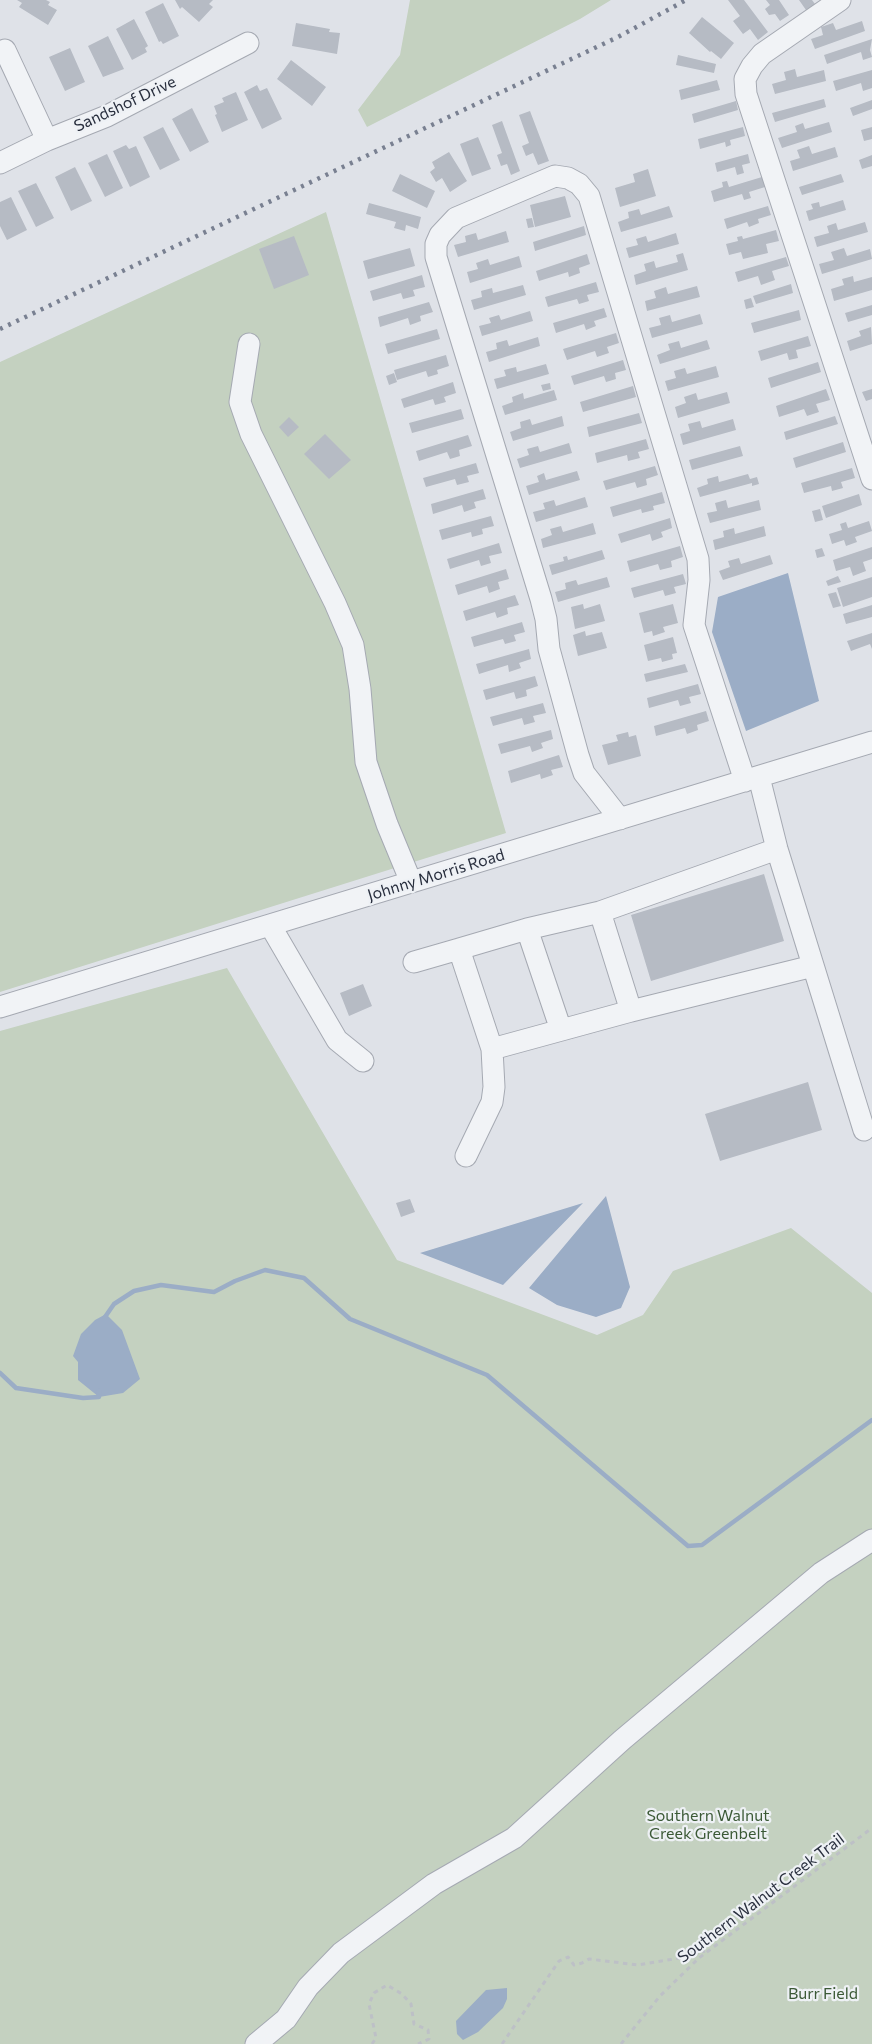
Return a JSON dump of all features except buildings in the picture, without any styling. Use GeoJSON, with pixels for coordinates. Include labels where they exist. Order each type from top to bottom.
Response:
{"type":"FeatureCollection","features":[{"type":"Feature","properties":{"kind":"street"},"geometry":{"type":"LineString","coordinates":[[840,0],[762,54],[752,66],[746,79],[746,94],[872,479]]}},
{"type":"Feature","properties":{"kind":"street","name":"Sandshof Drive"},"geometry":{"type":"LineString","coordinates":[[0,163],[47,140],[108,116],[248,43]]}},
{"type":"Feature","properties":{"kind":"street"},"geometry":{"type":"LineString","coordinates":[[5,50],[47,140]]}},
{"type":"Feature","properties":{"kind":"street"},"geometry":{"type":"LineString","coordinates":[[620,819],[584,773],[549,649],[541,599],[436,257],[436,244],[440,235],[456,218],[555,176],[568,178],[579,184],[589,196],[698,559],[699,580],[694,625],[777,849],[864,1130]]}},
{"type":"Feature","properties":{"kind":"street"},"geometry":{"type":"LineString","coordinates":[[249,344],[240,402],[251,434],[353,645],[360,689],[366,762],[387,824],[411,882]]}},
{"type":"Feature","properties":{"kind":"street","name":"Johnny Morris Road"},"geometry":{"type":"LineString","coordinates":[[0,1007],[872,742]]}},
{"type":"Feature","properties":{"kind":"street"},"geometry":{"type":"LineString","coordinates":[[414,962],[527,929],[600,912],[777,849]]}},
{"type":"Feature","properties":{"kind":"street"},"geometry":{"type":"LineString","coordinates":[[600,912],[631,1011]]}},
{"type":"Feature","properties":{"kind":"street"},"geometry":{"type":"LineString","coordinates":[[270,925],[337,1040],[363,1061]]}},
{"type":"Feature","properties":{"kind":"street"},"geometry":{"type":"LineString","coordinates":[[527,929],[561,1030]]}},
{"type":"Feature","properties":{"kind":"street"},"geometry":{"type":"LineString","coordinates":[[459,949],[492,1049],[494,1087],[492,1102],[466,1156]]}},
{"type":"Feature","properties":{"kind":"street"},"geometry":{"type":"LineString","coordinates":[[492,1049],[631,1011],[813,966]]}},
{"type":"Feature","properties":{"kind":"street"},"geometry":{"type":"LineString","coordinates":[[256,2044],[286,2019],[308,1987],[341,1953],[434,1884],[514,1838],[622,1740],[821,1573],[872,1540]]}},
{"type":"Feature","properties":{"kind":"path","name":"Southern Walnut Creek Trail"},"geometry":{"type":"LineString","coordinates":[[621,2044],[676,1978],[709,1950],[872,1828]]}},
{"type":"Feature","properties":{"kind":"path"},"geometry":{"type":"LineString","coordinates":[[502,2044],[560,1961],[568,1957],[574,1965],[589,1959],[638,1965],[686,1957],[709,1950]]}},
{"type":"Feature","properties":{"kind":"path"},"geometry":{"type":"LineString","coordinates":[[372,2044],[376,2038],[369,2004],[374,1994],[387,1985],[402,1994],[411,2004],[414,2024],[428,2030],[429,2039],[418,2044]]}},
{"type":"Feature","properties":{"kind":"green space"},"geometry":{"type":"Polygon","coordinates":[[[410,0],[611,0],[580,19],[367,127],[358,110],[400,55],[410,0]]]}},
{"type":"Feature","properties":{"kind":"green space"},"geometry":{"type":"Polygon","coordinates":[[[326,212],[506,833],[0,992],[0,362],[326,212]]]}},
{"type":"Feature","properties":{"kind":"green space"},"geometry":{"type":"Polygon","coordinates":[[[227,968],[397,1260],[597,1335],[643,1315],[673,1271],[791,1228],[872,1293],[872,2044],[0,2044],[0,1031],[227,968]]]}},
{"type":"Feature","properties":{"kind":"water"},"geometry":{"type":"Polygon","coordinates":[[[788,573],[819,701],[746,731],[712,632],[718,597],[788,573]]]}},
{"type":"Feature","properties":{"kind":"water"},"geometry":{"type":"Polygon","coordinates":[[[606,1196],[630,1287],[621,1308],[596,1317],[557,1305],[529,1288],[606,1196]]]}},
{"type":"Feature","properties":{"kind":"water"},"geometry":{"type":"Polygon","coordinates":[[[583,1203],[503,1285],[420,1253],[583,1203]]]}},
{"type":"Feature","properties":{"kind":"water"},"geometry":{"type":"Polygon","coordinates":[[[106,1314],[122,1330],[140,1379],[123,1393],[99,1397],[78,1380],[78,1362],[73,1356],[81,1334],[95,1320],[106,1314]]]}},
{"type":"Feature","properties":{"kind":"water"},"geometry":{"type":"Polygon","coordinates":[[[507,1988],[507,1999],[503,2008],[478,2032],[463,2040],[457,2034],[456,2021],[486,1990],[507,1988]]]}},
{"type":"Feature","properties":{"kind":"waterway"},"geometry":{"type":"LineString","coordinates":[[105,1317],[114,1304],[134,1291],[161,1285],[214,1292],[265,1270],[304,1278],[350,1319],[487,1375],[688,1546],[702,1545],[872,1420]]}},
{"type":"Feature","properties":{"kind":"waterway"},"geometry":{"type":"LineString","coordinates":[[0,1373],[16,1388],[83,1398],[99,1397],[99,1391]]}},
{"type":"Feature","properties":{"kind":"railway"},"geometry":{"type":"LineString","coordinates":[[0,329],[618,37],[686,0]]}},
{"type":"Feature","properties":{"kind":"park label","name":"Southern Walnut Creek Greenbelt"},"geometry":{"type":"Point","coordinates":[708,1825]}},
{"type":"Feature","properties":{"kind":"park label","name":"Burr Field"},"geometry":{"type":"Point","coordinates":[823,1994]}}]}
